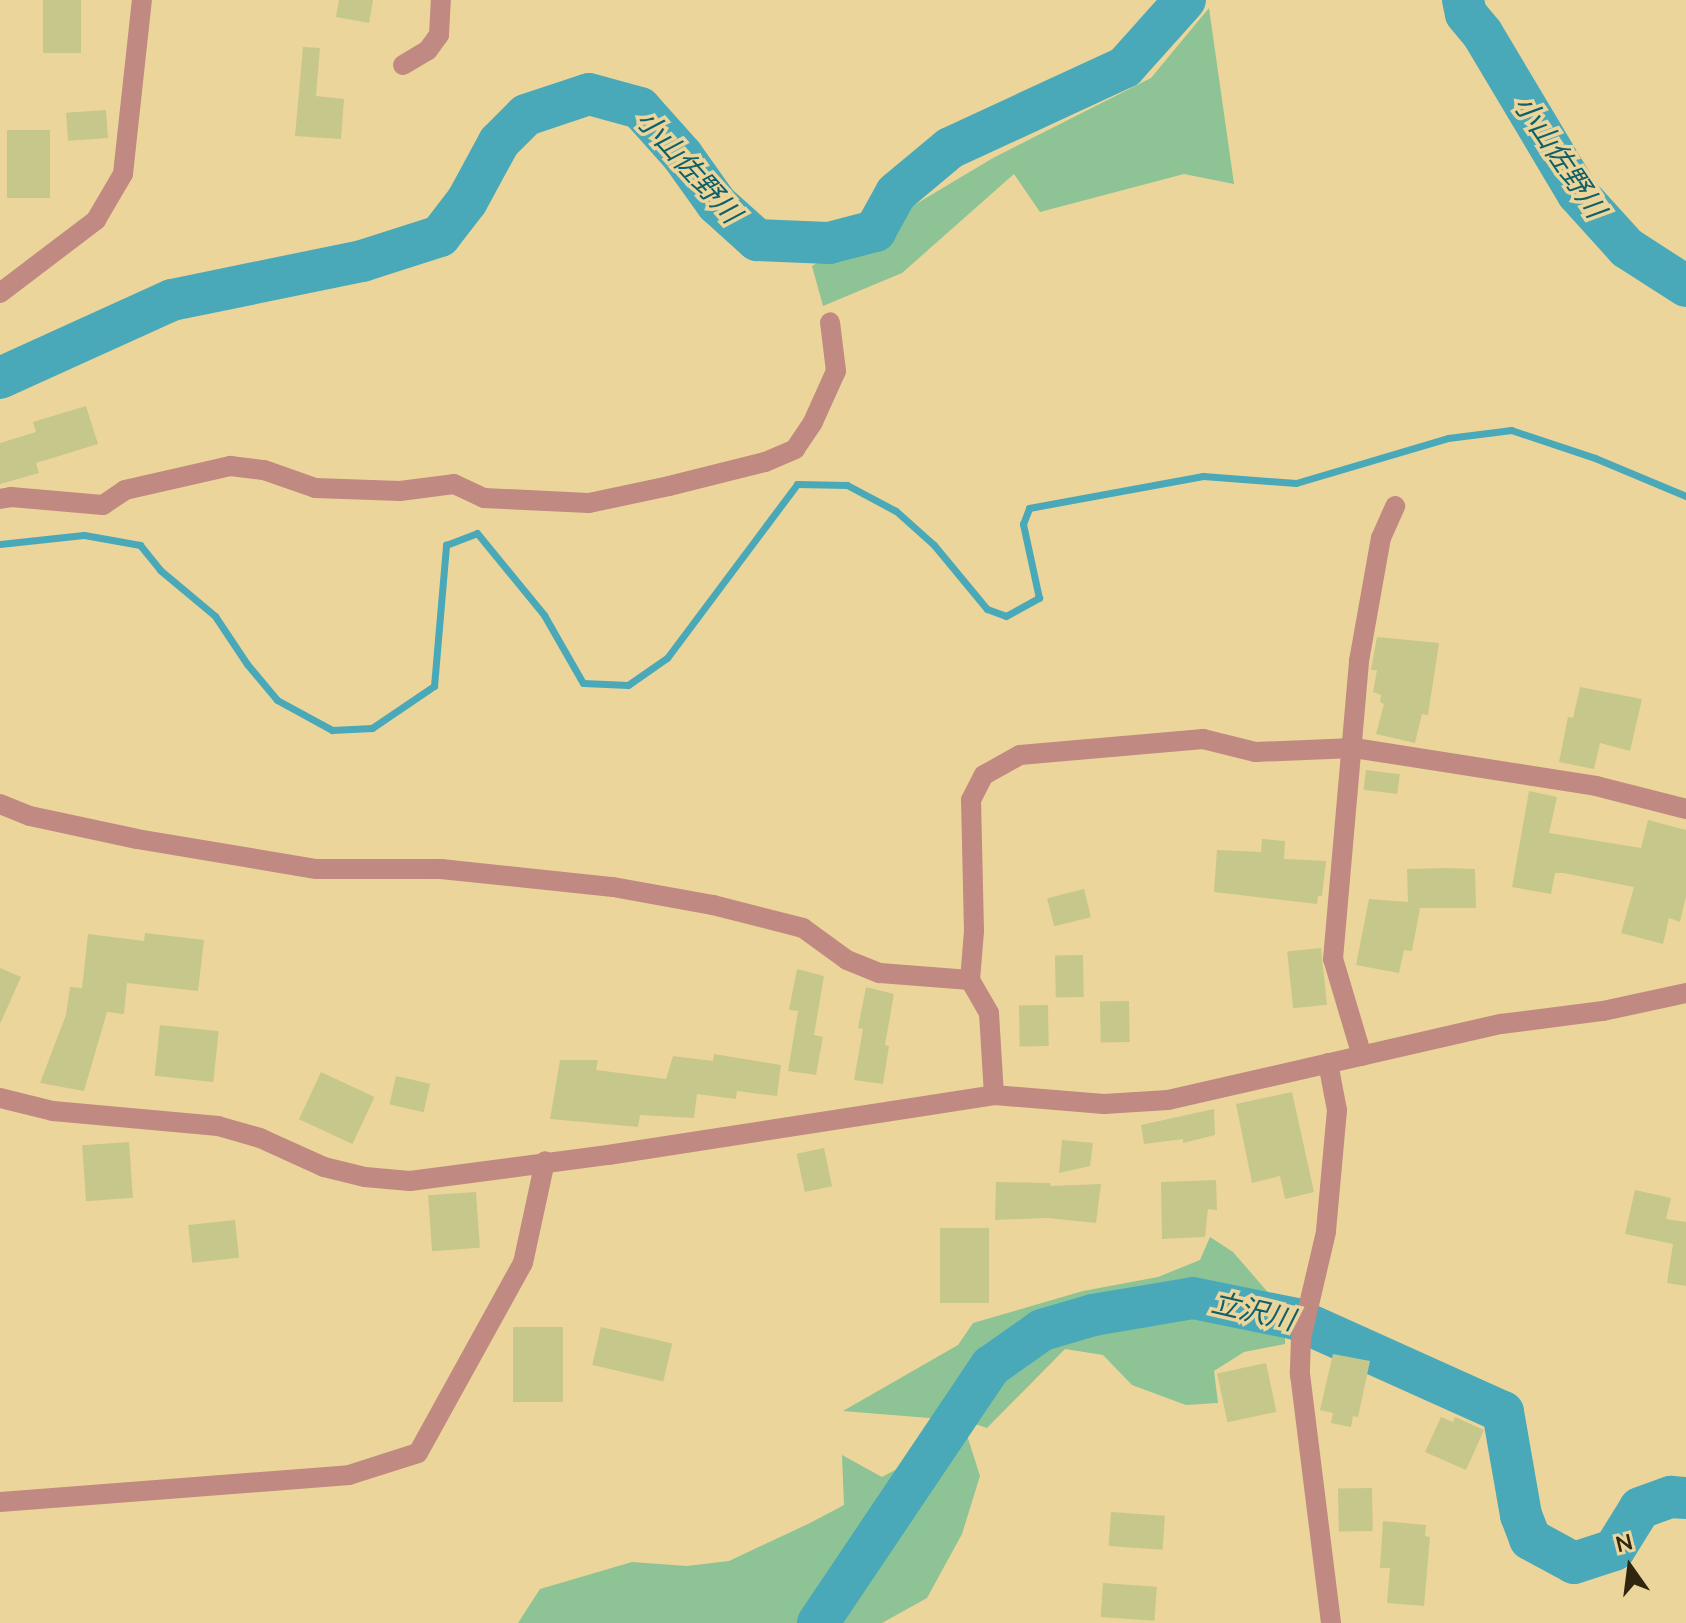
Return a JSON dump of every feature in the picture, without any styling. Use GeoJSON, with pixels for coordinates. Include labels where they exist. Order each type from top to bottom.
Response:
{"type":"FeatureCollection","features":[{"type":"Feature","properties":{"kind":"street"},"geometry":{"type":"LineString","coordinates":[[0,293],[96,220],[123,174],[142,0]]}},
{"type":"Feature","properties":{"kind":"street"},"geometry":{"type":"LineString","coordinates":[[403,65],[428,50],[439,35],[441,0]]}},
{"type":"Feature","properties":{"kind":"street"},"geometry":{"type":"LineString","coordinates":[[0,499],[11,497],[103,505],[125,490],[230,466],[264,470],[315,488],[400,491],[454,484],[484,498],[559,502],[589,503],[669,486],[765,462],[795,449],[813,422],[836,371],[830,322]]}},
{"type":"Feature","properties":{"kind":"street"},"geometry":{"type":"LineString","coordinates":[[1362,1056],[1333,959],[1362,646],[1381,538],[1395,506]]}},
{"type":"Feature","properties":{"kind":"street"},"geometry":{"type":"LineString","coordinates":[[994,1095],[989,1013],[970,980],[974,931],[971,800],[984,775],[1020,755],[1203,739],[1255,752],[1354,748],[1596,786],[1686,809]]}},
{"type":"Feature","properties":{"kind":"street"},"geometry":{"type":"LineString","coordinates":[[0,804],[30,816],[137,839],[317,869],[441,869],[656,895],[803,928],[847,960],[880,973],[970,980]]}},
{"type":"Feature","properties":{"kind":"street"},"geometry":{"type":"LineString","coordinates":[[0,1098],[53,1111],[218,1126],[260,1138],[324,1167],[365,1177],[410,1181],[608,1155],[994,1095],[1104,1104],[1168,1100],[1501,1024],[1603,1011],[1686,993]]}},
{"type":"Feature","properties":{"kind":"street"},"geometry":{"type":"LineString","coordinates":[[1328,1063],[1337,1110],[1328,1217],[1301,1339],[1300,1374],[1331,1623]]}},
{"type":"Feature","properties":{"kind":"street"},"geometry":{"type":"LineString","coordinates":[[0,1502],[349,1475],[418,1453],[523,1263],[545,1161]]}},
{"type":"Feature","properties":{"kind":"green space"},"geometry":{"type":"Polygon","coordinates":[[[1209,8],[1234,184],[1184,174],[1040,212],[1014,174],[902,273],[823,306],[812,266],[993,158],[1151,78],[1209,8]]]}},
{"type":"Feature","properties":{"kind":"green space"},"geometry":{"type":"Polygon","coordinates":[[[1210,1237],[1233,1252],[1285,1312],[1285,1344],[1244,1352],[1214,1371],[1218,1403],[1186,1405],[1132,1385],[1103,1355],[1065,1349],[987,1428],[966,1421],[843,1411],[958,1345],[973,1323],[1083,1291],[1158,1277],[1200,1260],[1210,1237]]]}},
{"type":"Feature","properties":{"kind":"green space"},"geometry":{"type":"Polygon","coordinates":[[[966,1432],[980,1476],[962,1534],[927,1598],[882,1623],[518,1623],[540,1589],[632,1562],[687,1566],[729,1561],[810,1523],[844,1505],[842,1455],[882,1477],[966,1432]]]}},
{"type":"Feature","properties":{"kind":"building"},"geometry":{"type":"Polygon","coordinates":[[[43,0],[81,0],[81,53],[43,53],[43,0]]]}},
{"type":"Feature","properties":{"kind":"building"},"geometry":{"type":"Polygon","coordinates":[[[339,0],[373,0],[369,23],[336,17],[339,0]]]}},
{"type":"Feature","properties":{"kind":"building"},"geometry":{"type":"Polygon","coordinates":[[[303,47],[320,48],[316,96],[344,99],[341,139],[295,136],[303,47]]]}},
{"type":"Feature","properties":{"kind":"building"},"geometry":{"type":"Polygon","coordinates":[[[106,110],[108,138],[68,141],[66,113],[106,110]]]}},
{"type":"Feature","properties":{"kind":"building"},"geometry":{"type":"Polygon","coordinates":[[[7,130],[50,130],[50,198],[7,198],[7,130]]]}},
{"type":"Feature","properties":{"kind":"building"},"geometry":{"type":"Polygon","coordinates":[[[86,406],[98,444],[36,463],[39,473],[0,484],[0,443],[36,432],[33,422],[86,406]]]}},
{"type":"Feature","properties":{"kind":"building"},"geometry":{"type":"Polygon","coordinates":[[[1377,637],[1439,643],[1428,715],[1422,714],[1415,743],[1376,734],[1384,704],[1380,702],[1381,695],[1373,692],[1377,670],[1371,670],[1377,637]]]}},
{"type":"Feature","properties":{"kind":"building"},"geometry":{"type":"Polygon","coordinates":[[[1580,687],[1642,699],[1630,751],[1600,743],[1594,769],[1559,762],[1568,717],[1573,718],[1580,687]]]}},
{"type":"Feature","properties":{"kind":"building"},"geometry":{"type":"Polygon","coordinates":[[[1366,770],[1400,774],[1397,794],[1364,790],[1366,770]]]}},
{"type":"Feature","properties":{"kind":"building"},"geometry":{"type":"Polygon","coordinates":[[[1529,791],[1557,797],[1549,833],[1641,848],[1648,820],[1686,830],[1686,896],[1680,922],[1669,918],[1663,944],[1621,933],[1634,887],[1555,873],[1551,894],[1512,887],[1529,791]]]}},
{"type":"Feature","properties":{"kind":"building"},"geometry":{"type":"Polygon","coordinates":[[[1262,839],[1285,841],[1284,859],[1326,861],[1322,896],[1318,896],[1317,904],[1214,892],[1217,850],[1261,852],[1262,839]]]}},
{"type":"Feature","properties":{"kind":"building"},"geometry":{"type":"Polygon","coordinates":[[[1407,869],[1475,869],[1476,908],[1420,908],[1412,951],[1404,950],[1399,973],[1356,965],[1369,899],[1408,902],[1407,869]]]}},
{"type":"Feature","properties":{"kind":"building"},"geometry":{"type":"Polygon","coordinates":[[[1084,889],[1091,917],[1054,926],[1047,898],[1084,889]]]}},
{"type":"Feature","properties":{"kind":"building"},"geometry":{"type":"Polygon","coordinates":[[[145,933],[204,940],[198,991],[127,983],[124,1014],[107,1012],[84,1091],[40,1083],[66,1015],[70,987],[82,988],[88,934],[144,941],[145,933]]]}},
{"type":"Feature","properties":{"kind":"building"},"geometry":{"type":"Polygon","coordinates":[[[1321,948],[1327,1005],[1293,1008],[1287,952],[1321,948]]]}},
{"type":"Feature","properties":{"kind":"building"},"geometry":{"type":"Polygon","coordinates":[[[1055,955],[1083,955],[1084,997],[1056,997],[1055,955]]]}},
{"type":"Feature","properties":{"kind":"building"},"geometry":{"type":"Polygon","coordinates":[[[0,968],[21,977],[0,1024],[0,968]]]}},
{"type":"Feature","properties":{"kind":"building"},"geometry":{"type":"Polygon","coordinates":[[[797,969],[824,976],[814,1035],[823,1037],[816,1075],[788,1071],[798,1011],[789,1010],[797,969]]]}},
{"type":"Feature","properties":{"kind":"building"},"geometry":{"type":"Polygon","coordinates":[[[866,987],[894,994],[885,1045],[889,1046],[883,1084],[854,1080],[863,1029],[858,1028],[866,987]]]}},
{"type":"Feature","properties":{"kind":"building"},"geometry":{"type":"Polygon","coordinates":[[[1129,1001],[1130,1042],[1101,1042],[1100,1002],[1129,1001]]]}},
{"type":"Feature","properties":{"kind":"building"},"geometry":{"type":"Polygon","coordinates":[[[1048,1005],[1049,1046],[1020,1046],[1019,1006],[1048,1005]]]}},
{"type":"Feature","properties":{"kind":"building"},"geometry":{"type":"Polygon","coordinates":[[[160,1025],[219,1031],[213,1082],[155,1076],[160,1025]]]}},
{"type":"Feature","properties":{"kind":"building"},"geometry":{"type":"Polygon","coordinates":[[[714,1054],[781,1065],[777,1096],[737,1091],[736,1099],[697,1094],[694,1118],[640,1115],[638,1127],[550,1119],[560,1060],[598,1060],[596,1070],[666,1079],[673,1056],[713,1061],[714,1054]]]}},
{"type":"Feature","properties":{"kind":"building"},"geometry":{"type":"Polygon","coordinates":[[[321,1072],[374,1097],[352,1144],[299,1119],[321,1072]]]}},
{"type":"Feature","properties":{"kind":"building"},"geometry":{"type":"Polygon","coordinates":[[[396,1076],[430,1084],[424,1112],[389,1104],[396,1076]]]}},
{"type":"Feature","properties":{"kind":"building"},"geometry":{"type":"Polygon","coordinates":[[[1292,1092],[1314,1192],[1285,1199],[1280,1176],[1252,1183],[1236,1104],[1292,1092]]]}},
{"type":"Feature","properties":{"kind":"building"},"geometry":{"type":"Polygon","coordinates":[[[1214,1109],[1215,1135],[1183,1143],[1183,1139],[1144,1144],[1141,1125],[1214,1109]]]}},
{"type":"Feature","properties":{"kind":"building"},"geometry":{"type":"Polygon","coordinates":[[[1062,1140],[1093,1143],[1090,1166],[1059,1173],[1062,1140]]]}},
{"type":"Feature","properties":{"kind":"building"},"geometry":{"type":"Polygon","coordinates":[[[129,1142],[133,1198],[86,1201],[82,1145],[129,1142]]]}},
{"type":"Feature","properties":{"kind":"building"},"geometry":{"type":"Polygon","coordinates":[[[824,1148],[832,1186],[805,1192],[797,1154],[824,1148]]]}},
{"type":"Feature","properties":{"kind":"building"},"geometry":{"type":"Polygon","coordinates":[[[1216,1180],[1217,1210],[1208,1209],[1205,1237],[1162,1239],[1161,1182],[1216,1180]]]}},
{"type":"Feature","properties":{"kind":"building"},"geometry":{"type":"Polygon","coordinates":[[[996,1182],[1050,1183],[1051,1186],[1101,1184],[1096,1223],[1047,1218],[995,1220],[996,1182]]]}},
{"type":"Feature","properties":{"kind":"building"},"geometry":{"type":"Polygon","coordinates":[[[1635,1190],[1671,1198],[1666,1219],[1686,1222],[1686,1286],[1667,1283],[1673,1244],[1625,1234],[1635,1190]]]}},
{"type":"Feature","properties":{"kind":"building"},"geometry":{"type":"Polygon","coordinates":[[[476,1192],[480,1248],[432,1251],[428,1195],[476,1192]]]}},
{"type":"Feature","properties":{"kind":"building"},"geometry":{"type":"Polygon","coordinates":[[[235,1220],[239,1258],[192,1263],[188,1225],[235,1220]]]}},
{"type":"Feature","properties":{"kind":"building"},"geometry":{"type":"Polygon","coordinates":[[[940,1228],[989,1228],[989,1303],[940,1303],[940,1228]]]}},
{"type":"Feature","properties":{"kind":"building"},"geometry":{"type":"Polygon","coordinates":[[[513,1327],[563,1327],[563,1402],[513,1402],[513,1327]]]}},
{"type":"Feature","properties":{"kind":"building"},"geometry":{"type":"Polygon","coordinates":[[[601,1327],[672,1343],[663,1381],[592,1365],[601,1327]]]}},
{"type":"Feature","properties":{"kind":"building"},"geometry":{"type":"Polygon","coordinates":[[[1333,1354],[1370,1361],[1358,1417],[1353,1416],[1351,1427],[1331,1423],[1333,1413],[1320,1410],[1333,1354]]]}},
{"type":"Feature","properties":{"kind":"building"},"geometry":{"type":"Polygon","coordinates":[[[1266,1363],[1276,1412],[1227,1422],[1217,1373],[1266,1363]]]}},
{"type":"Feature","properties":{"kind":"building"},"geometry":{"type":"Polygon","coordinates":[[[1441,1417],[1453,1422],[1455,1417],[1484,1430],[1466,1470],[1425,1452],[1441,1417]]]}},
{"type":"Feature","properties":{"kind":"building"},"geometry":{"type":"Polygon","coordinates":[[[1372,1488],[1373,1531],[1339,1532],[1338,1489],[1372,1488]]]}},
{"type":"Feature","properties":{"kind":"building"},"geometry":{"type":"Polygon","coordinates":[[[1111,1512],[1165,1516],[1162,1550],[1109,1546],[1111,1512]]]}},
{"type":"Feature","properties":{"kind":"building"},"geometry":{"type":"Polygon","coordinates":[[[1383,1521],[1426,1525],[1425,1536],[1430,1537],[1424,1606],[1387,1603],[1390,1568],[1380,1568],[1383,1521]]]}},
{"type":"Feature","properties":{"kind":"building"},"geometry":{"type":"Polygon","coordinates":[[[1103,1583],[1157,1587],[1154,1621],[1101,1617],[1103,1583]]]}},
{"type":"Feature","properties":{"kind":"waterway","name":"小山佐野川"},"geometry":{"type":"LineString","coordinates":[[0,378],[172,300],[362,261],[440,236],[467,201],[499,142],[526,115],[589,94],[640,108],[682,155],[717,204],[757,240],[829,243],[875,231],[896,193],[950,148],[1125,67],[1185,0]]}},
{"type":"Feature","properties":{"kind":"waterway","name":"小山佐野川"},"geometry":{"type":"LineString","coordinates":[[1463,0],[1466,14],[1482,33],[1578,194],[1627,248],[1686,286]]}},
{"type":"Feature","properties":{"kind":"waterway"},"geometry":{"type":"LineString","coordinates":[[0,544],[84,535],[140,545],[160,570],[215,616],[247,664],[277,700],[332,730],[372,728],[434,686],[446,545],[477,533],[544,615],[583,683],[628,685],[667,658],[797,484],[847,485],[896,511],[934,545],[987,609],[1006,616],[1039,598],[1023,524],[1029,508],[1203,476],[1296,483],[1448,438],[1511,430],[1595,458],[1686,496]]}},
{"type":"Feature","properties":{"kind":"waterway","name":"立沢川"},"geometry":{"type":"LineString","coordinates":[[818,1623],[991,1366],[1042,1330],[1093,1315],[1193,1298],[1296,1319],[1503,1412],[1521,1515],[1530,1539],[1574,1563],[1614,1550],[1640,1508],[1671,1497],[1686,1498]]}}]}
